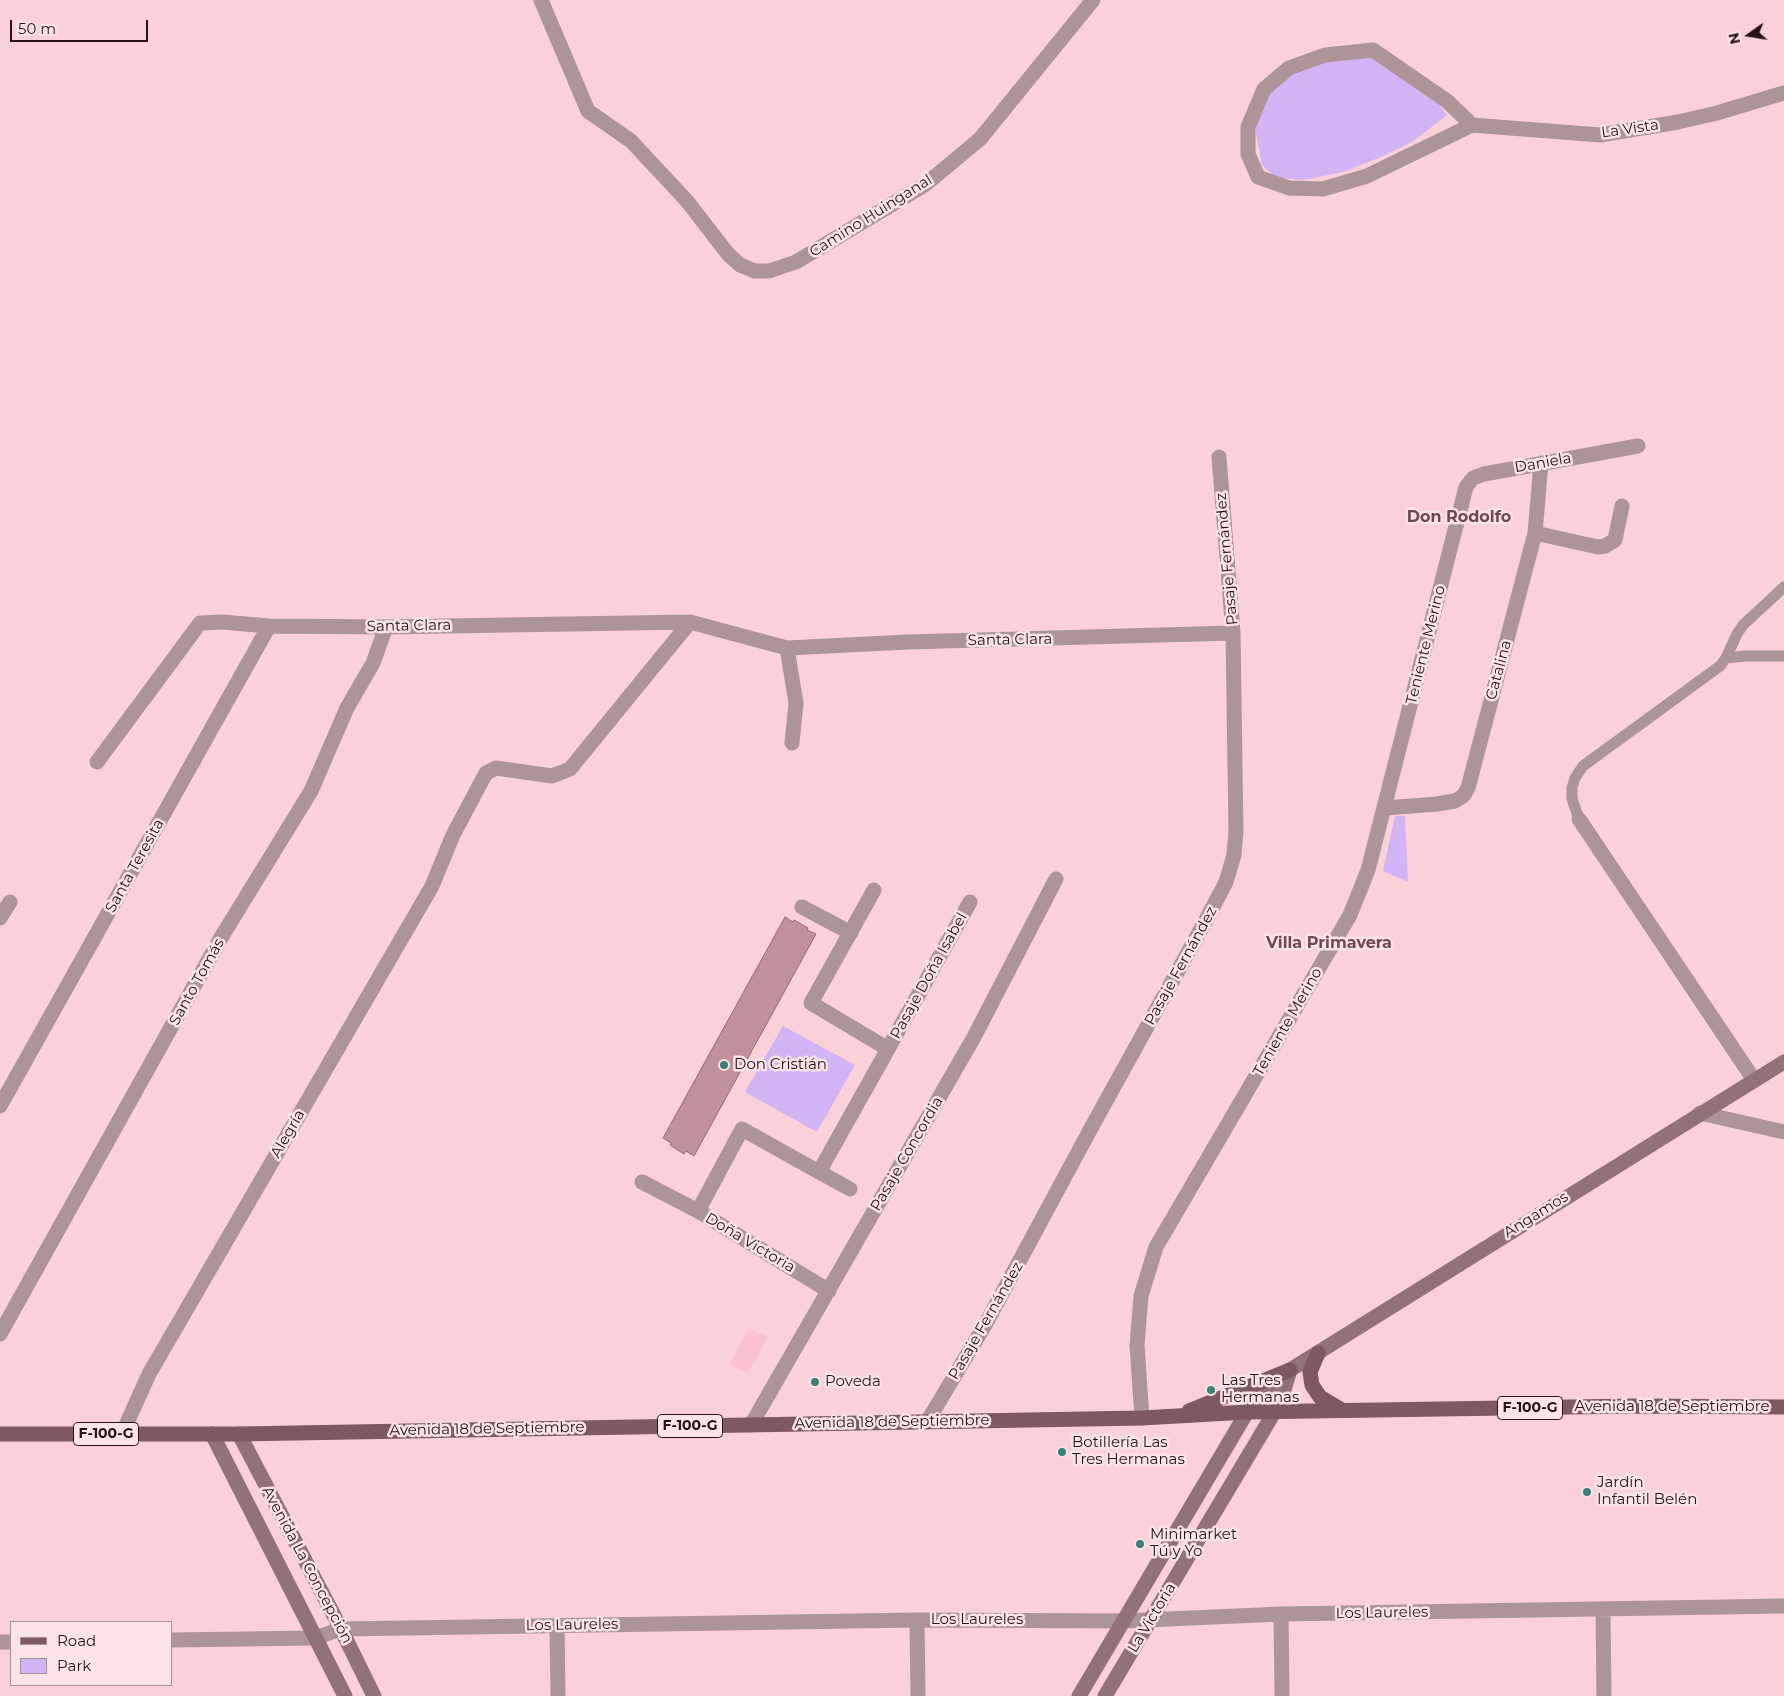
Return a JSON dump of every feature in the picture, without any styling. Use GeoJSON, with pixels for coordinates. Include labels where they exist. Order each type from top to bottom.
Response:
{"type":"FeatureCollection","features":[{"type":"Feature","properties":{"kind":"main road"},"geometry":{"type":"LineString","coordinates":[[1318,1353],[1310,1372],[1312,1385],[1320,1397],[1341,1410]]}},
{"type":"Feature","properties":{"kind":"main road"},"geometry":{"type":"LineString","coordinates":[[1176,1416],[1290,1370]]}},
{"type":"Feature","properties":{"kind":"main road","name":"Avenida 18 de Septiembre"},"geometry":{"type":"LineString","coordinates":[[0,1434],[239,1434],[927,1422],[1142,1418],[1247,1412],[1341,1410],[1635,1406],[1784,1407]]}},
{"type":"Feature","properties":{"kind":"street","name":"Camino Huinganal"},"geometry":{"type":"LineString","coordinates":[[541,0],[588,111],[631,141],[687,201],[728,254],[740,265],[755,271],[769,271],[796,262],[926,184],[980,138],[1094,0]]}},
{"type":"Feature","properties":{"kind":"street"},"geometry":{"type":"LineString","coordinates":[[1373,50],[1447,101],[1472,125],[1367,176],[1323,189],[1289,188],[1258,177],[1248,154],[1248,128],[1264,89],[1289,68],[1325,54],[1373,50]]}},
{"type":"Feature","properties":{"kind":"street","name":"La Vista"},"geometry":{"type":"LineString","coordinates":[[1472,125],[1600,135],[1678,122],[1717,113],[1784,92]]}},
{"type":"Feature","properties":{"kind":"street","name":"Daniela"},"geometry":{"type":"LineString","coordinates":[[1462,500],[1466,487],[1473,478],[1494,472],[1638,446]]}},
{"type":"Feature","properties":{"kind":"street","name":"Pasaje Fernández"},"geometry":{"type":"LineString","coordinates":[[927,1422],[985,1325],[1226,882],[1234,855],[1236,832],[1233,633],[1219,457]]}},
{"type":"Feature","properties":{"kind":"street","name":"Catalina"},"geometry":{"type":"LineString","coordinates":[[1385,808],[1455,801],[1463,796],[1468,788],[1535,533],[1541,464]]}},
{"type":"Feature","properties":{"kind":"street","name":"Teniente Merino"},"geometry":{"type":"LineString","coordinates":[[1142,1418],[1137,1345],[1141,1296],[1156,1247],[1350,915],[1368,870],[1385,808],[1462,500]]}},
{"type":"Feature","properties":{"kind":"street"},"geometry":{"type":"LineString","coordinates":[[1535,533],[1598,547],[1605,546],[1615,540],[1622,506]]}},
{"type":"Feature","properties":{"kind":"street","name":"Santa Clara"},"geometry":{"type":"LineString","coordinates":[[97,762],[200,623],[222,622],[269,626],[386,627],[690,622],[787,648],[908,642],[1233,633]]}},
{"type":"Feature","properties":{"kind":"street","name":"Alegría"},"geometry":{"type":"LineString","coordinates":[[122,1434],[149,1374],[432,886],[453,835],[486,773],[496,768],[552,776],[570,770],[690,622]]}},
{"type":"Feature","properties":{"kind":"street","name":"Santa Teresita"},"geometry":{"type":"LineString","coordinates":[[0,1106],[269,626]]}},
{"type":"Feature","properties":{"kind":"street","name":"Santo Tomás"},"geometry":{"type":"LineString","coordinates":[[0,1334],[222,936],[311,791],[347,708],[373,664],[386,627]]}},
{"type":"Feature","properties":{"kind":"street"},"geometry":{"type":"LineString","coordinates":[[787,648],[796,704],[792,743]]}},
{"type":"Feature","properties":{"kind":"street"},"geometry":{"type":"LineString","coordinates":[[1579,819],[1754,1080]]}},
{"type":"Feature","properties":{"kind":"street","name":"Pasaje Concordia"},"geometry":{"type":"LineString","coordinates":[[751,1425],[974,1037],[1056,879]]}},
{"type":"Feature","properties":{"kind":"street"},"geometry":{"type":"LineString","coordinates":[[819,1172],[888,1049],[811,1003],[874,890]]}},
{"type":"Feature","properties":{"kind":"street"},"geometry":{"type":"LineString","coordinates":[[0,918],[10,902]]}},
{"type":"Feature","properties":{"kind":"street","name":"Pasaje Doña Isabel"},"geometry":{"type":"LineString","coordinates":[[888,1049],[970,902]]}},
{"type":"Feature","properties":{"kind":"street"},"geometry":{"type":"LineString","coordinates":[[802,907],[851,933]]}},
{"type":"Feature","properties":{"kind":"street","name":"Angamos"},"geometry":{"type":"LineString","coordinates":[[1247,1412],[1262,1395],[1290,1370],[1784,1062]]}},
{"type":"Feature","properties":{"kind":"street"},"geometry":{"type":"LineString","coordinates":[[1700,1113],[1784,1132]]}},
{"type":"Feature","properties":{"kind":"street","name":"Doña Victoria"},"geometry":{"type":"LineString","coordinates":[[829,1291],[698,1211],[742,1129],[850,1189]]}},
{"type":"Feature","properties":{"kind":"street"},"geometry":{"type":"LineString","coordinates":[[642,1182],[698,1211]]}},
{"type":"Feature","properties":{"kind":"street"},"geometry":{"type":"LineString","coordinates":[[1275,1411],[1284,1393],[1290,1370]]}},
{"type":"Feature","properties":{"kind":"street","name":"La Victoria"},"geometry":{"type":"LineString","coordinates":[[1105,1696],[1275,1411]]}},
{"type":"Feature","properties":{"kind":"street","name":"La Victoria"},"geometry":{"type":"LineString","coordinates":[[1079,1696],[1247,1412]]}},
{"type":"Feature","properties":{"kind":"street","name":"Avenida La Concepción"},"geometry":{"type":"LineString","coordinates":[[212,1434],[344,1696]]}},
{"type":"Feature","properties":{"kind":"street","name":"Avenida La Concepción"},"geometry":{"type":"LineString","coordinates":[[239,1434],[374,1696]]}},
{"type":"Feature","properties":{"kind":"street","name":"Los Laureles"},"geometry":{"type":"LineString","coordinates":[[172,1640],[315,1638],[341,1629],[917,1620],[1124,1621],[1280,1614],[1784,1606]]}},
{"type":"Feature","properties":{"kind":"street"},"geometry":{"type":"LineString","coordinates":[[1603,1609],[1604,1696]]}},
{"type":"Feature","properties":{"kind":"street"},"geometry":{"type":"LineString","coordinates":[[1280,1614],[1282,1696]]}},
{"type":"Feature","properties":{"kind":"street"},"geometry":{"type":"LineString","coordinates":[[917,1620],[918,1696]]}},
{"type":"Feature","properties":{"kind":"street"},"geometry":{"type":"LineString","coordinates":[[557,1626],[558,1696]]}},
{"type":"Feature","properties":{"kind":"lane"},"geometry":{"type":"LineString","coordinates":[[1579,819],[1572,799],[1572,788],[1575,778],[1583,766],[1720,666],[1743,625],[1784,588]]}},
{"type":"Feature","properties":{"kind":"lane"},"geometry":{"type":"LineString","coordinates":[[1726,658],[1784,656]]}},
{"type":"Feature","properties":{"kind":"shaded area"},"geometry":{"type":"Polygon","coordinates":[[[749,1328],[768,1337],[748,1374],[729,1364],[749,1328]]]}},
{"type":"Feature","properties":{"kind":"green space"},"geometry":{"type":"Polygon","coordinates":[[[1371,55],[1430,93],[1447,115],[1412,142],[1343,172],[1304,180],[1276,178],[1262,165],[1255,127],[1265,95],[1292,70],[1324,58],[1371,55]]]}},
{"type":"Feature","properties":{"kind":"green space"},"geometry":{"type":"Polygon","coordinates":[[[1395,816],[1405,816],[1408,882],[1383,871],[1395,816]]]}},
{"type":"Feature","properties":{"kind":"green space"},"geometry":{"type":"Polygon","coordinates":[[[783,1026],[855,1065],[817,1132],[745,1092],[783,1026]]]}},
{"type":"Feature","properties":{"kind":"building"},"geometry":{"type":"Polygon","coordinates":[[[785,917],[793,922],[794,920],[816,934],[694,1156],[686,1151],[684,1154],[663,1138],[785,917]]]}},
{"type":"Feature","properties":{"kind":"place","name":"Don Cristián"},"geometry":{"type":"Point","coordinates":[724,1065]}},
{"type":"Feature","properties":{"kind":"place","name":"Poveda"},"geometry":{"type":"Point","coordinates":[815,1382]}},
{"type":"Feature","properties":{"kind":"place","name":"Las Tres Hermanas"},"geometry":{"type":"Point","coordinates":[1211,1390]}},
{"type":"Feature","properties":{"kind":"place","name":"Botillería Las Tres Hermanas"},"geometry":{"type":"Point","coordinates":[1062,1452]}},
{"type":"Feature","properties":{"kind":"place","name":"Jardín Infantil Belén"},"geometry":{"type":"Point","coordinates":[1587,1492]}},
{"type":"Feature","properties":{"kind":"place","name":"Minimarket Tú y Yo"},"geometry":{"type":"Point","coordinates":[1140,1544]}},
{"type":"Feature","properties":{"kind":"district","name":"Don Rodolfo"},"geometry":{"type":"Point","coordinates":[1459,517]}},
{"type":"Feature","properties":{"kind":"district","name":"Villa Primavera"},"geometry":{"type":"Point","coordinates":[1329,943]}}]}
